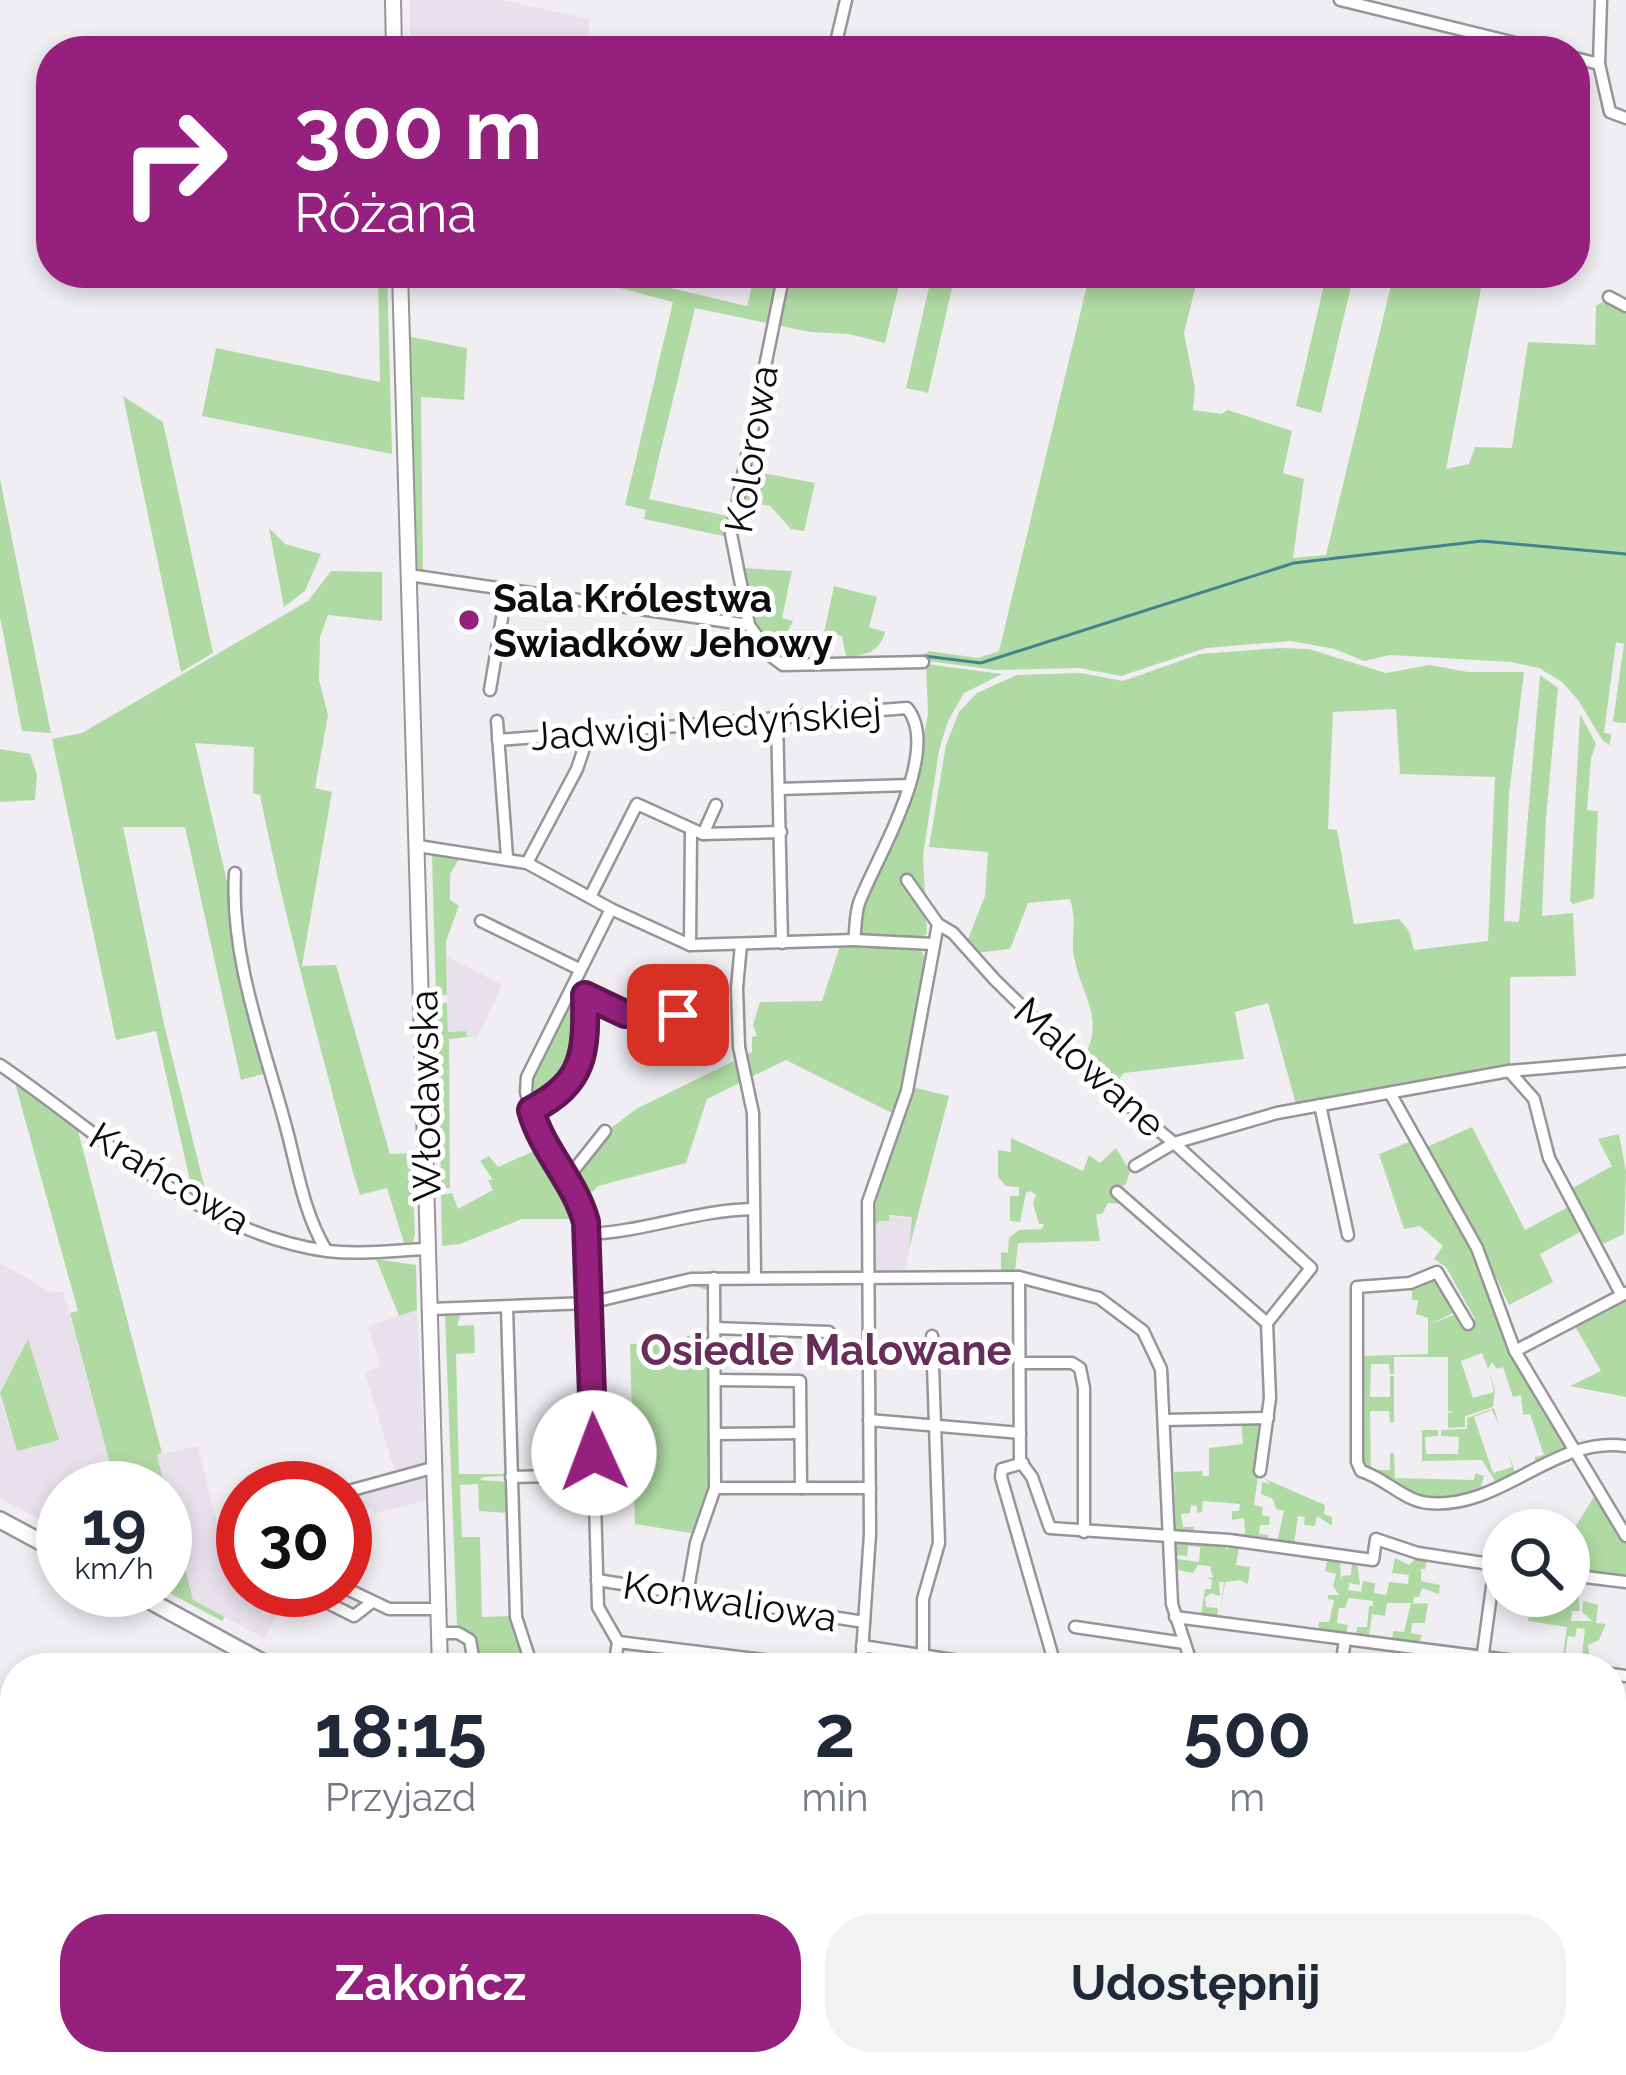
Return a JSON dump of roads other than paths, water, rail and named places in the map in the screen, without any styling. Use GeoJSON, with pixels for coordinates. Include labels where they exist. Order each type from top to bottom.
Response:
{"type":"FeatureCollection","features":[{"type":"Feature","properties":{"kind":"highway"},"geometry":{"type":"LineString","coordinates":[[0,1520],[36,1539]]}},
{"type":"Feature","properties":{"kind":"highway"},"geometry":{"type":"LineString","coordinates":[[180,1617],[246,1653]]}},
{"type":"Feature","properties":{"kind":"main road"},"geometry":{"type":"LineString","coordinates":[[393,0],[394,36]]}},
{"type":"Feature","properties":{"kind":"main road","name":"Włodawska"},"geometry":{"type":"LineString","coordinates":[[400,288],[440,1653]]}},
{"type":"Feature","properties":{"kind":"street"},"geometry":{"type":"LineString","coordinates":[[838,36],[846,0]]}},
{"type":"Feature","properties":{"kind":"street"},"geometry":{"type":"LineString","coordinates":[[1340,0],[1487,36]]}},
{"type":"Feature","properties":{"kind":"street"},"geometry":{"type":"LineString","coordinates":[[1601,0],[1599,64],[1610,112],[1626,118]]}},
{"type":"Feature","properties":{"kind":"street"},"geometry":{"type":"LineString","coordinates":[[1590,62],[1599,64]]}},
{"type":"Feature","properties":{"kind":"street","name":"Kolorowa"},"geometry":{"type":"LineString","coordinates":[[749,626],[731,534],[781,288]]}},
{"type":"Feature","properties":{"kind":"street"},"geometry":{"type":"LineString","coordinates":[[1609,297],[1626,306]]}},
{"type":"Feature","properties":{"kind":"street"},"geometry":{"type":"LineString","coordinates":[[409,575],[749,626],[779,663],[791,666],[923,662]]}},
{"type":"Feature","properties":{"kind":"street"},"geometry":{"type":"LineString","coordinates":[[490,690],[507,588]]}},
{"type":"Feature","properties":{"kind":"street","name":"Jadwigi Medyńskiej"},"geometry":{"type":"LineString","coordinates":[[498,740],[910,710],[915,740],[910,784]]}},
{"type":"Feature","properties":{"kind":"street"},"geometry":{"type":"LineString","coordinates":[[777,718],[782,943]]}},
{"type":"Feature","properties":{"kind":"street"},"geometry":{"type":"LineString","coordinates":[[497,722],[507,857]]}},
{"type":"Feature","properties":{"kind":"street"},"geometry":{"type":"LineString","coordinates":[[527,862],[577,769],[589,733]]}},
{"type":"Feature","properties":{"kind":"street"},"geometry":{"type":"LineString","coordinates":[[779,789],[910,784],[860,901],[850,940]]}},
{"type":"Feature","properties":{"kind":"street"},"geometry":{"type":"LineString","coordinates":[[590,896],[644,791]]}},
{"type":"Feature","properties":{"kind":"street"},"geometry":{"type":"LineString","coordinates":[[637,804],[697,833],[781,832]]}},
{"type":"Feature","properties":{"kind":"street"},"geometry":{"type":"LineString","coordinates":[[690,945],[697,833],[716,805]]}},
{"type":"Feature","properties":{"kind":"street"},"geometry":{"type":"LineString","coordinates":[[418,846],[527,862],[690,945],[850,940],[933,944]]}},
{"type":"Feature","properties":{"kind":"street"},"geometry":{"type":"LineString","coordinates":[[235,873],[234,924],[244,969],[304,1195],[326,1250]]}},
{"type":"Feature","properties":{"kind":"street","name":"Malowane"},"geometry":{"type":"LineString","coordinates":[[907,880],[938,924],[1090,1074],[1174,1143],[1319,1105],[1509,1071],[1626,1060]]}},
{"type":"Feature","properties":{"kind":"street"},"geometry":{"type":"LineString","coordinates":[[611,908],[531,1063],[526,1092],[537,1131],[584,1213],[598,1607],[618,1642],[616,1653]]}},
{"type":"Feature","properties":{"kind":"street"},"geometry":{"type":"LineString","coordinates":[[481,921],[579,969]]}},
{"type":"Feature","properties":{"kind":"street"},"geometry":{"type":"LineString","coordinates":[[862,1653],[870,1488],[868,1202],[907,1091],[938,924]]}},
{"type":"Feature","properties":{"kind":"street"},"geometry":{"type":"LineString","coordinates":[[741,944],[737,1008],[752,1113],[755,1278]]}},
{"type":"Feature","properties":{"kind":"street"},"geometry":{"type":"LineString","coordinates":[[570,987],[637,1017],[674,1017],[680,1011]]}},
{"type":"Feature","properties":{"kind":"street"},"geometry":{"type":"LineString","coordinates":[[531,1110],[559,1094],[577,1070],[585,1047],[585,995]]}},
{"type":"Feature","properties":{"kind":"street","name":"Krańcowa"},"geometry":{"type":"LineString","coordinates":[[0,1065],[121,1155],[248,1229],[326,1250],[429,1249]]}},
{"type":"Feature","properties":{"kind":"street"},"geometry":{"type":"LineString","coordinates":[[1509,1071],[1534,1099],[1549,1158],[1624,1294],[1515,1351]]}},
{"type":"Feature","properties":{"kind":"street"},"geometry":{"type":"LineString","coordinates":[[1390,1093],[1477,1248],[1515,1351],[1626,1536]]}},
{"type":"Feature","properties":{"kind":"street"},"geometry":{"type":"LineString","coordinates":[[1319,1105],[1348,1235]]}},
{"type":"Feature","properties":{"kind":"street"},"geometry":{"type":"LineString","coordinates":[[566,1180],[604,1131]]}},
{"type":"Feature","properties":{"kind":"street"},"geometry":{"type":"LineString","coordinates":[[1135,1166],[1174,1143],[1311,1268],[1267,1323],[1268,1418],[1260,1471]]}},
{"type":"Feature","properties":{"kind":"street"},"geometry":{"type":"LineString","coordinates":[[1117,1192],[1267,1323]]}},
{"type":"Feature","properties":{"kind":"street"},"geometry":{"type":"LineString","coordinates":[[587,1234],[628,1232],[705,1212],[753,1209]]}},
{"type":"Feature","properties":{"kind":"street"},"geometry":{"type":"LineString","coordinates":[[1468,1324],[1437,1271],[1410,1283],[1357,1286],[1357,1462],[1361,1471],[1420,1502],[1451,1503],[1574,1452],[1603,1444],[1626,1446]]}},
{"type":"Feature","properties":{"kind":"street"},"geometry":{"type":"LineString","coordinates":[[1019,1277],[1023,1463],[1048,1526],[1229,1540],[1370,1559]]}},
{"type":"Feature","properties":{"kind":"street"},"geometry":{"type":"LineString","coordinates":[[431,1309],[589,1304],[681,1280],[714,1278],[1019,1277],[1095,1296],[1135,1324],[1158,1358],[1175,1617],[1188,1653]]}},
{"type":"Feature","properties":{"kind":"street"},"geometry":{"type":"LineString","coordinates":[[687,1594],[696,1543],[715,1488],[714,1278]]}},
{"type":"Feature","properties":{"kind":"street"},"geometry":{"type":"LineString","coordinates":[[507,1307],[516,1617],[528,1653]]}},
{"type":"Feature","properties":{"kind":"street"},"geometry":{"type":"LineString","coordinates":[[714,1328],[829,1332]]}},
{"type":"Feature","properties":{"kind":"street"},"geometry":{"type":"LineString","coordinates":[[923,1653],[922,1599],[939,1543],[932,1336]]}},
{"type":"Feature","properties":{"kind":"street"},"geometry":{"type":"LineString","coordinates":[[1020,1363],[1072,1363],[1080,1368],[1084,1532]]}},
{"type":"Feature","properties":{"kind":"street"},"geometry":{"type":"LineString","coordinates":[[715,1380],[799,1380],[801,1488]]}},
{"type":"Feature","properties":{"kind":"street"},"geometry":{"type":"LineString","coordinates":[[1165,1420],[1268,1418]]}},
{"type":"Feature","properties":{"kind":"street"},"geometry":{"type":"LineString","coordinates":[[868,1420],[1020,1433]]}},
{"type":"Feature","properties":{"kind":"street"},"geometry":{"type":"LineString","coordinates":[[715,1434],[800,1433]]}},
{"type":"Feature","properties":{"kind":"street"},"geometry":{"type":"LineString","coordinates":[[1023,1463],[1002,1469],[1001,1477],[1052,1653]]}},
{"type":"Feature","properties":{"kind":"street"},"geometry":{"type":"LineString","coordinates":[[372,1485],[436,1467]]}},
{"type":"Feature","properties":{"kind":"street"},"geometry":{"type":"LineString","coordinates":[[512,1478],[594,1475]]}},
{"type":"Feature","properties":{"kind":"street"},"geometry":{"type":"LineString","coordinates":[[715,1488],[870,1488]]}},
{"type":"Feature","properties":{"kind":"street"},"geometry":{"type":"LineString","coordinates":[[1366,1575],[1376,1539],[1418,1553],[1482,1562]]}},
{"type":"Feature","properties":{"kind":"street"},"geometry":{"type":"LineString","coordinates":[[1590,1578],[1626,1582]]}},
{"type":"Feature","properties":{"kind":"street","name":"Konwaliowa"},"geometry":{"type":"LineString","coordinates":[[597,1580],[864,1622]]}},
{"type":"Feature","properties":{"kind":"street"},"geometry":{"type":"LineString","coordinates":[[372,1603],[395,1610],[440,1609]]}},
{"type":"Feature","properties":{"kind":"street"},"geometry":{"type":"LineString","coordinates":[[1175,1617],[1428,1653]]}},
{"type":"Feature","properties":{"kind":"street"},"geometry":{"type":"LineString","coordinates":[[1484,1653],[1490,1617]]}},
{"type":"Feature","properties":{"kind":"street"},"geometry":{"type":"LineString","coordinates":[[1075,1627],[1184,1643]]}},
{"type":"Feature","properties":{"kind":"street"},"geometry":{"type":"LineString","coordinates":[[440,1633],[465,1636],[474,1653]]}},
{"type":"Feature","properties":{"kind":"street"},"geometry":{"type":"LineString","coordinates":[[1343,1653],[1345,1639]]}},
{"type":"Feature","properties":{"kind":"street"},"geometry":{"type":"LineString","coordinates":[[618,1642],[712,1653]]}},
{"type":"Feature","properties":{"kind":"street"},"geometry":{"type":"LineString","coordinates":[[862,1646],[909,1653]]}},
{"type":"Feature","properties":{"kind":"waterway"},"geometry":{"type":"LineString","coordinates":[[924,656],[981,663],[1294,563],[1482,541],[1626,554]]}},
{"type":"Feature","properties":{"kind":"place","name":"Sala Królestwa Swiadków Jehowy"},"geometry":{"type":"Point","coordinates":[469,620]}},
{"type":"Feature","properties":{"kind":"district","name":"Osiedle Malowane"},"geometry":{"type":"Point","coordinates":[826,1350]}}]}
